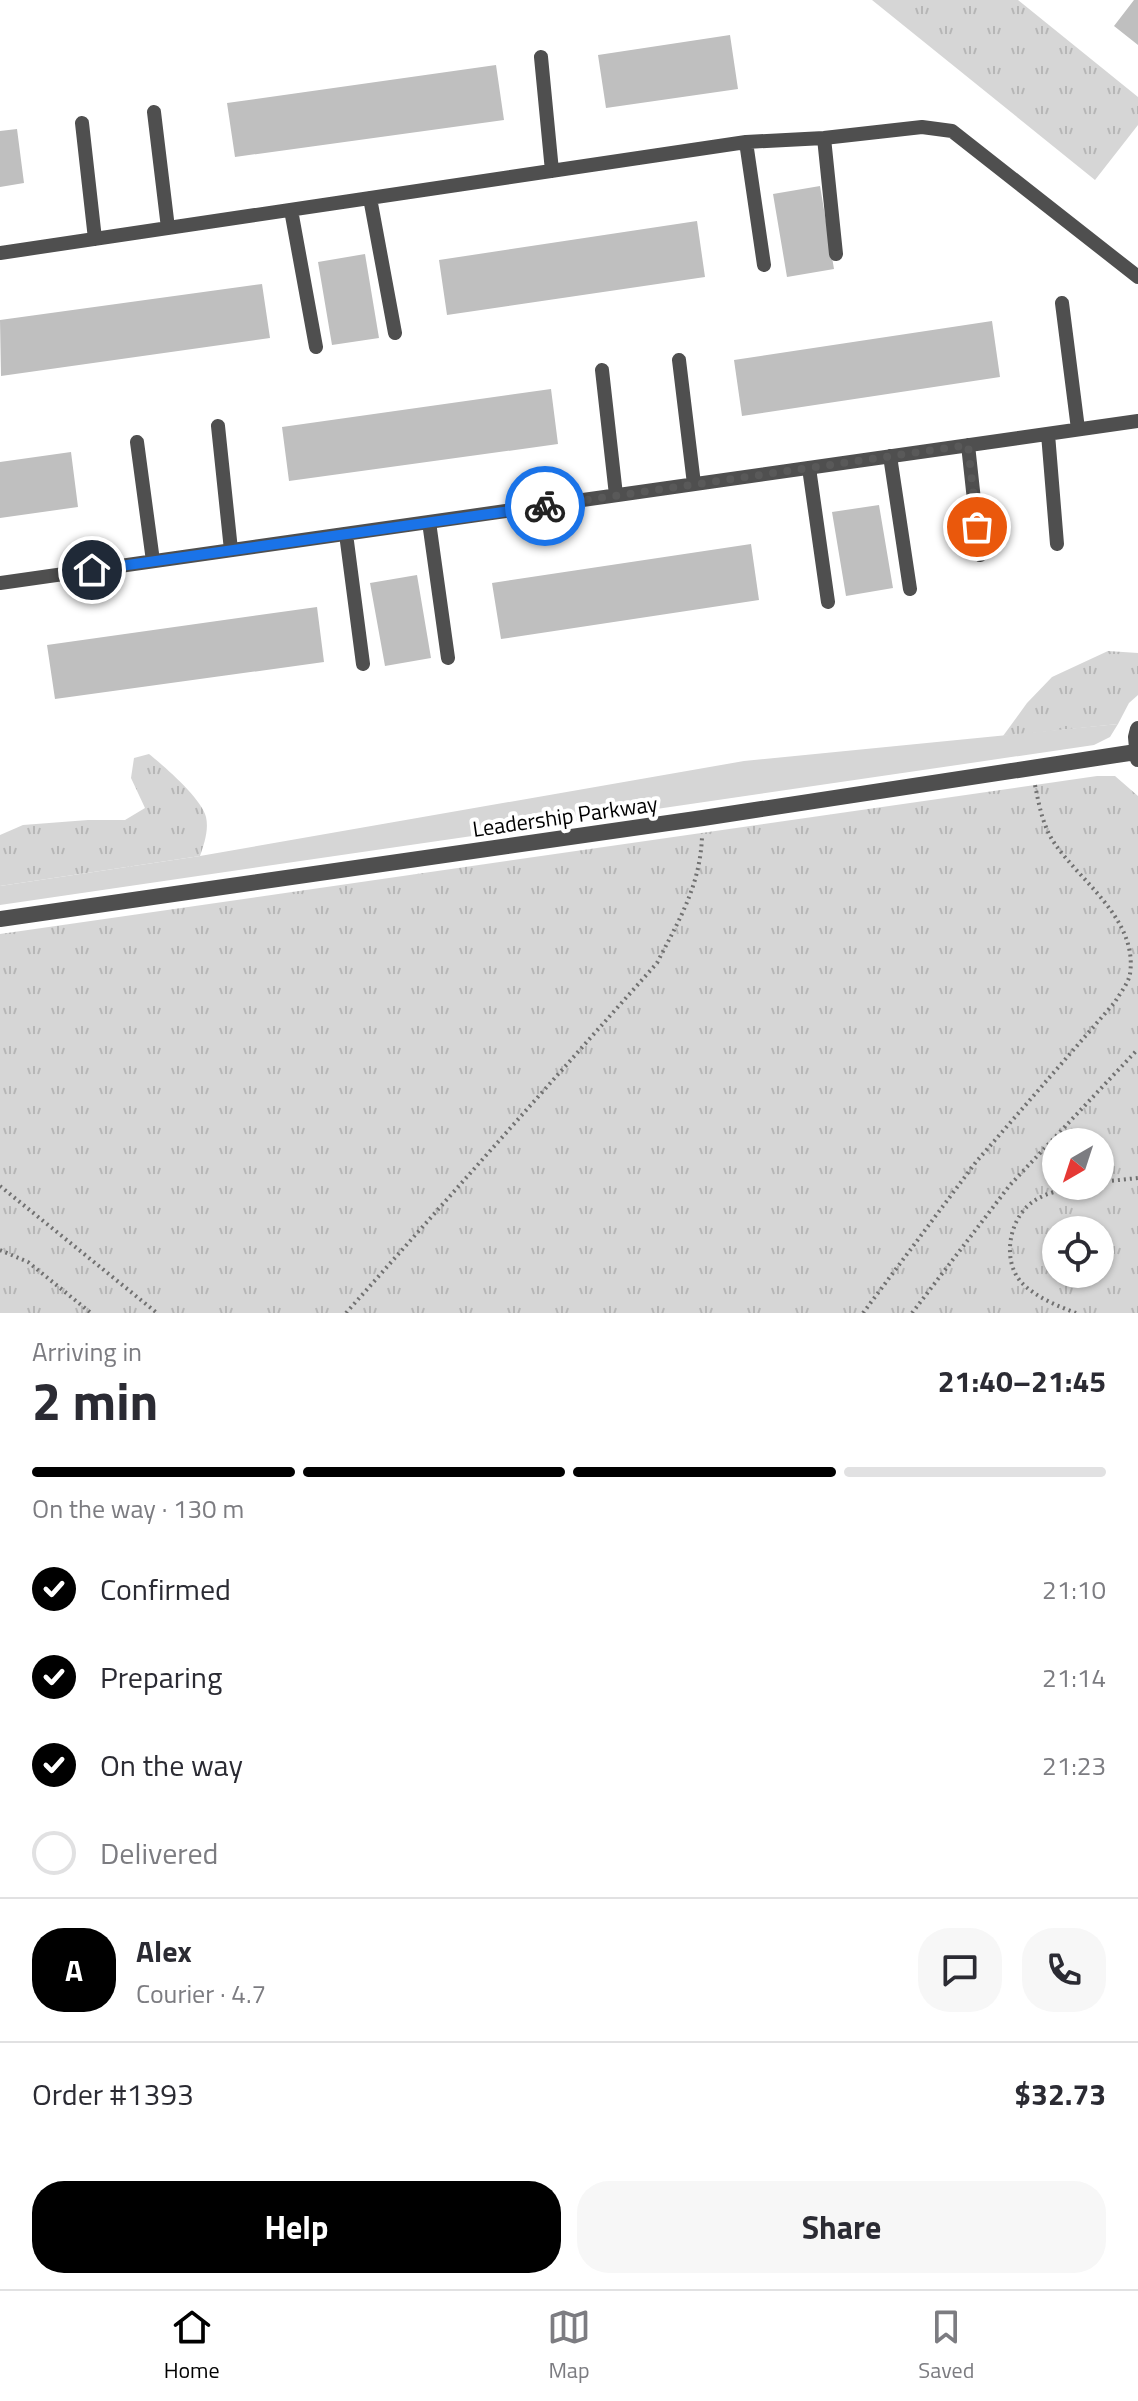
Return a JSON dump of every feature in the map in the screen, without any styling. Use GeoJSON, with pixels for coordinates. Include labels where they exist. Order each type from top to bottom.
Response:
{"type":"FeatureCollection","features":[{"type":"Feature","properties":{"kind":"street","name":"Leadership Parkway"},"geometry":{"type":"LineString","coordinates":[[0,919],[703,818],[1031,767],[1137,756],[1138,729]]}},
{"type":"Feature","properties":{"kind":"lane"},"geometry":{"type":"LineString","coordinates":[[541,57],[552,171]]}},
{"type":"Feature","properties":{"kind":"lane"},"geometry":{"type":"LineString","coordinates":[[154,112],[168,228]]}},
{"type":"Feature","properties":{"kind":"lane"},"geometry":{"type":"LineString","coordinates":[[82,123],[95,239]]}},
{"type":"Feature","properties":{"kind":"lane"},"geometry":{"type":"LineString","coordinates":[[0,253],[746,142],[824,138],[922,127],[952,131],[1138,277]]}},
{"type":"Feature","properties":{"kind":"lane"},"geometry":{"type":"LineString","coordinates":[[824,138],[836,254]]}},
{"type":"Feature","properties":{"kind":"lane"},"geometry":{"type":"LineString","coordinates":[[746,142],[764,265]]}},
{"type":"Feature","properties":{"kind":"lane"},"geometry":{"type":"LineString","coordinates":[[370,198],[395,333]]}},
{"type":"Feature","properties":{"kind":"lane"},"geometry":{"type":"LineString","coordinates":[[291,210],[316,347]]}},
{"type":"Feature","properties":{"kind":"lane"},"geometry":{"type":"LineString","coordinates":[[1062,303],[1078,429]]}},
{"type":"Feature","properties":{"kind":"lane"},"geometry":{"type":"LineString","coordinates":[[679,360],[694,484]]}},
{"type":"Feature","properties":{"kind":"lane"},"geometry":{"type":"LineString","coordinates":[[602,370],[616,495]]}},
{"type":"Feature","properties":{"kind":"lane"},"geometry":{"type":"LineString","coordinates":[[0,583],[1138,421]]}},
{"type":"Feature","properties":{"kind":"lane"},"geometry":{"type":"LineString","coordinates":[[218,426],[231,550]]}},
{"type":"Feature","properties":{"kind":"lane"},"geometry":{"type":"LineString","coordinates":[[1048,434],[1057,544]]}},
{"type":"Feature","properties":{"kind":"lane"},"geometry":{"type":"LineString","coordinates":[[137,442],[153,561]]}},
{"type":"Feature","properties":{"kind":"lane"},"geometry":{"type":"LineString","coordinates":[[968,445],[980,555]]}},
{"type":"Feature","properties":{"kind":"lane"},"geometry":{"type":"LineString","coordinates":[[890,456],[910,589]]}},
{"type":"Feature","properties":{"kind":"lane"},"geometry":{"type":"LineString","coordinates":[[809,468],[828,602]]}},
{"type":"Feature","properties":{"kind":"lane"},"geometry":{"type":"LineString","coordinates":[[429,522],[448,658]]}},
{"type":"Feature","properties":{"kind":"lane"},"geometry":{"type":"LineString","coordinates":[[346,534],[363,664]]}},
{"type":"Feature","properties":{"kind":"path"},"geometry":{"type":"LineString","coordinates":[[863,1313],[976,1162],[1115,1002],[1129,977],[1131,956],[1126,934],[1109,907],[1054,843],[1041,815],[1031,767]]}},
{"type":"Feature","properties":{"kind":"path"},"geometry":{"type":"LineString","coordinates":[[346,1313],[657,963],[686,905],[701,866],[703,818]]}},
{"type":"Feature","properties":{"kind":"path"},"geometry":{"type":"LineString","coordinates":[[912,1313],[1010,1185],[1138,1049]]}},
{"type":"Feature","properties":{"kind":"path"},"geometry":{"type":"LineString","coordinates":[[1114,1181],[1138,1178]]}},
{"type":"Feature","properties":{"kind":"path"},"geometry":{"type":"LineString","coordinates":[[0,1186],[157,1313]]}},
{"type":"Feature","properties":{"kind":"path"},"geometry":{"type":"LineString","coordinates":[[1042,1197],[1033,1201],[1016,1221],[1010,1240],[1012,1263],[1020,1281],[1039,1296],[1076,1313]]}},
{"type":"Feature","properties":{"kind":"path"},"geometry":{"type":"LineString","coordinates":[[0,1250],[28,1262],[91,1313]]}},
{"type":"Feature","properties":{"kind":"green space"},"geometry":{"type":"Polygon","coordinates":[[[872,0],[1018,0],[1138,97],[1138,125],[1095,180],[872,0]]]}},
{"type":"Feature","properties":{"kind":"green space"},"geometry":{"type":"Polygon","coordinates":[[[1108,651],[1138,653],[1138,695],[1129,703],[1118,724],[1003,736],[1027,703],[1052,677],[1108,651]]]}},
{"type":"Feature","properties":{"kind":"green space"},"geometry":{"type":"Polygon","coordinates":[[[1118,724],[1110,737],[1094,745],[0,905],[0,886],[200,856],[744,761],[1118,724]]]}},
{"type":"Feature","properties":{"kind":"green space"},"geometry":{"type":"Polygon","coordinates":[[[149,754],[182,783],[203,810],[207,827],[200,856],[0,886],[0,835],[23,825],[125,820],[145,808],[131,778],[134,758],[149,754]]]}},
{"type":"Feature","properties":{"kind":"green space"},"geometry":{"type":"Polygon","coordinates":[[[1097,776],[1115,776],[1138,796],[1138,1313],[0,1313],[0,934],[1097,776]]]}},
{"type":"Feature","properties":{"kind":"building"},"geometry":{"type":"Polygon","coordinates":[[[1134,0],[1138,0],[1138,45],[1114,26],[1134,0]]]}},
{"type":"Feature","properties":{"kind":"building"},"geometry":{"type":"Polygon","coordinates":[[[730,35],[738,89],[606,108],[598,55],[730,35]]]}},
{"type":"Feature","properties":{"kind":"building"},"geometry":{"type":"Polygon","coordinates":[[[496,65],[504,120],[235,157],[227,103],[496,65]]]}},
{"type":"Feature","properties":{"kind":"building"},"geometry":{"type":"Polygon","coordinates":[[[17,129],[24,183],[0,187],[0,131],[17,129]]]}},
{"type":"Feature","properties":{"kind":"building"},"geometry":{"type":"Polygon","coordinates":[[[820,186],[834,269],[787,277],[773,194],[820,186]]]}},
{"type":"Feature","properties":{"kind":"building"},"geometry":{"type":"Polygon","coordinates":[[[697,221],[705,277],[447,315],[439,260],[697,221]]]}},
{"type":"Feature","properties":{"kind":"building"},"geometry":{"type":"Polygon","coordinates":[[[365,254],[379,338],[332,345],[318,262],[365,254]]]}},
{"type":"Feature","properties":{"kind":"building"},"geometry":{"type":"Polygon","coordinates":[[[262,284],[270,338],[1,376],[0,320],[262,284]]]}},
{"type":"Feature","properties":{"kind":"building"},"geometry":{"type":"Polygon","coordinates":[[[992,321],[1000,377],[742,416],[734,360],[992,321]]]}},
{"type":"Feature","properties":{"kind":"building"},"geometry":{"type":"Polygon","coordinates":[[[551,389],[558,444],[289,481],[282,427],[551,389]]]}},
{"type":"Feature","properties":{"kind":"building"},"geometry":{"type":"Polygon","coordinates":[[[71,452],[78,507],[0,518],[0,462],[71,452]]]}},
{"type":"Feature","properties":{"kind":"building"},"geometry":{"type":"Polygon","coordinates":[[[879,505],[893,588],[846,596],[832,512],[879,505]]]}},
{"type":"Feature","properties":{"kind":"building"},"geometry":{"type":"Polygon","coordinates":[[[751,544],[759,600],[501,639],[492,583],[751,544]]]}},
{"type":"Feature","properties":{"kind":"building"},"geometry":{"type":"Polygon","coordinates":[[[417,575],[431,658],[385,666],[370,583],[417,575]]]}},
{"type":"Feature","properties":{"kind":"building"},"geometry":{"type":"Polygon","coordinates":[[[317,607],[324,662],[55,699],[47,645],[317,607]]]}},
{"type":"Feature","properties":{"kind":"way so far"},"geometry":{"type":"LineString","coordinates":[[545,506],[968,445],[977,527]]}},
{"type":"Feature","properties":{"kind":"route"},"geometry":{"type":"LineString","coordinates":[[92,570],[545,506]]}}]}
